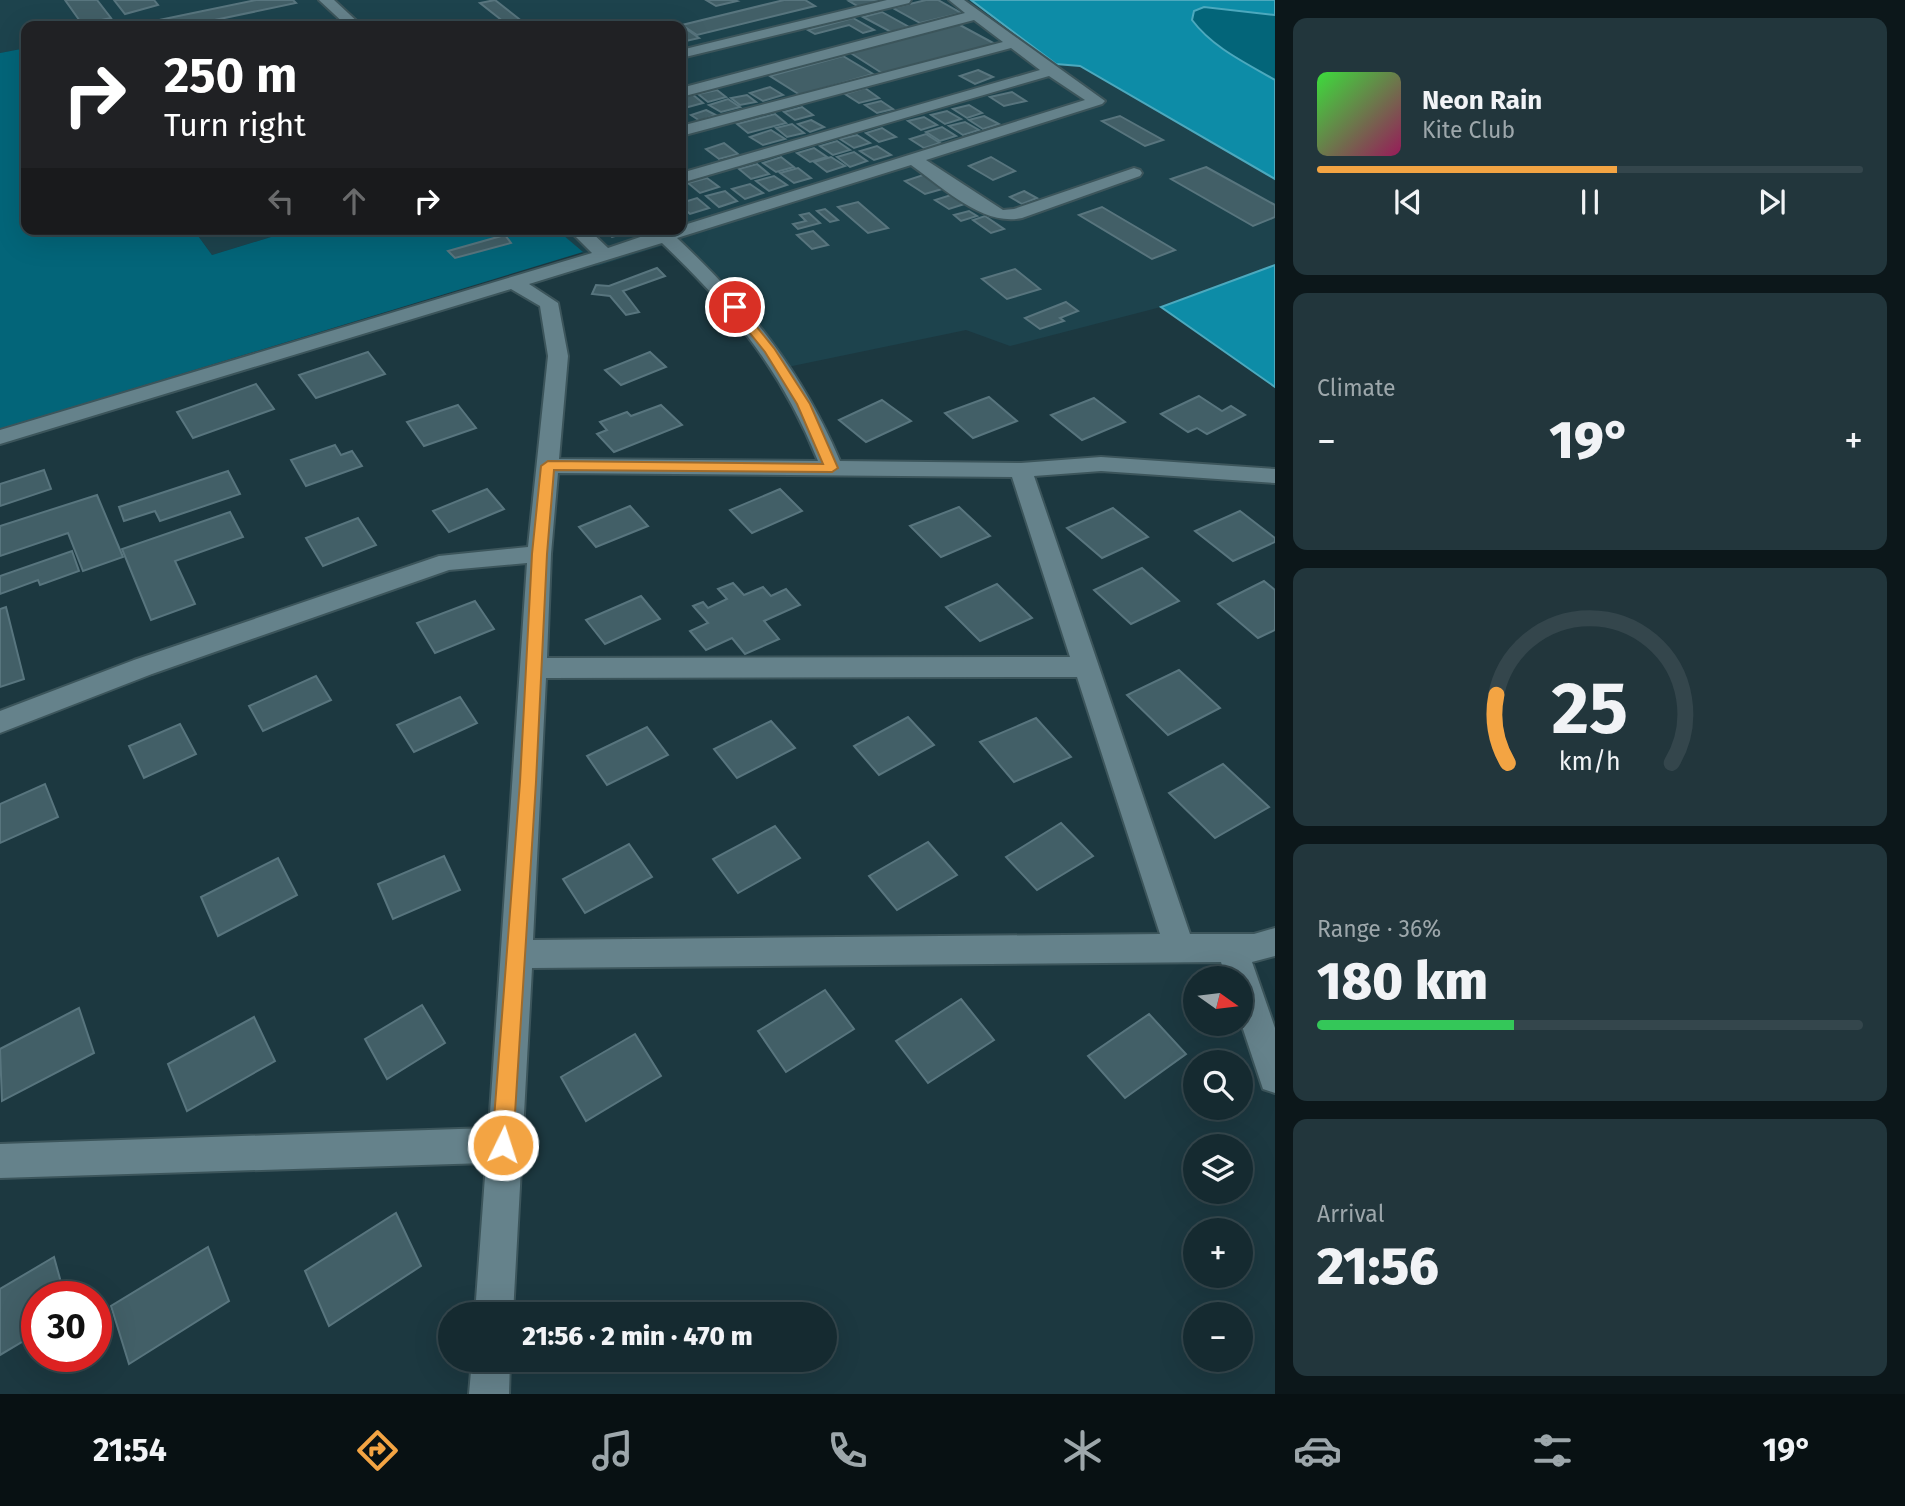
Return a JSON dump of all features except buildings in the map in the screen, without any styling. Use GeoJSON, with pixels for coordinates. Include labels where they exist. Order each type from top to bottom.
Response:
{"type":"FeatureCollection","features":[{"type":"Feature","properties":{"kind":"street"},"geometry":{"type":"LineString","coordinates":[[326,0],[349,21]]}},
{"type":"Feature","properties":{"kind":"street"},"geometry":{"type":"LineString","coordinates":[[686,53],[904,0]]}},
{"type":"Feature","properties":{"kind":"street"},"geometry":{"type":"LineString","coordinates":[[686,228],[1097,101],[1051,71],[956,0]]}},
{"type":"Feature","properties":{"kind":"street"},"geometry":{"type":"LineString","coordinates":[[686,92],[975,15]]}},
{"type":"Feature","properties":{"kind":"street"},"geometry":{"type":"LineString","coordinates":[[686,130],[1014,43]]}},
{"type":"Feature","properties":{"kind":"street"},"geometry":{"type":"LineString","coordinates":[[686,177],[1051,71]]}},
{"type":"Feature","properties":{"kind":"street"},"geometry":{"type":"LineString","coordinates":[[912,158],[991,212],[1003,215],[1016,214],[1134,173]]}},
{"type":"Feature","properties":{"kind":"street"},"geometry":{"type":"LineString","coordinates":[[583,235],[605,255]]}},
{"type":"Feature","properties":{"kind":"street"},"geometry":{"type":"LineString","coordinates":[[0,438],[664,235],[718,286],[770,351],[804,404],[832,468]]}},
{"type":"Feature","properties":{"kind":"street"},"geometry":{"type":"LineString","coordinates":[[495,1302],[539,554],[558,356],[549,303],[514,283]]}},
{"type":"Feature","properties":{"kind":"street"},"geometry":{"type":"LineString","coordinates":[[548,466],[1021,470],[1101,464],[1274,477]]}},
{"type":"Feature","properties":{"kind":"street"},"geometry":{"type":"LineString","coordinates":[[1021,470],[1180,949]]}},
{"type":"Feature","properties":{"kind":"street"},"geometry":{"type":"LineString","coordinates":[[0,722],[143,667],[447,562],[539,554]]}},
{"type":"Feature","properties":{"kind":"street"},"geometry":{"type":"LineString","coordinates":[[534,668],[1085,667]]}},
{"type":"Feature","properties":{"kind":"street"},"geometry":{"type":"LineString","coordinates":[[516,954],[1254,948],[1275,942]]}},
{"type":"Feature","properties":{"kind":"street"},"geometry":{"type":"LineString","coordinates":[[1232,948],[1275,1077]]}},
{"type":"Feature","properties":{"kind":"street"},"geometry":{"type":"LineString","coordinates":[[0,1161],[503,1145]]}},
{"type":"Feature","properties":{"kind":"street"},"geometry":{"type":"LineString","coordinates":[[489,1394],[490,1372]]}},
{"type":"Feature","properties":{"kind":"shaded area"},"geometry":{"type":"Polygon","coordinates":[[[0,0],[971,0],[1056,64],[1080,66],[1275,179],[1275,265],[1161,307],[1010,346],[966,330],[773,370],[760,348],[711,289],[668,244],[597,266],[563,235],[686,235],[686,21],[21,21],[21,49],[0,53],[0,0]]]}},
{"type":"Feature","properties":{"kind":"shaded area"},"geometry":{"type":"Polygon","coordinates":[[[971,0],[1275,0],[1275,15],[1204,7],[1194,11],[1192,20],[1220,47],[1275,80],[1275,179],[1080,66],[1056,64],[971,0]]]}},
{"type":"Feature","properties":{"kind":"shaded area"},"geometry":{"type":"Polygon","coordinates":[[[1204,7],[1275,15],[1275,80],[1230,54],[1200,30],[1192,20],[1193,11],[1204,7]]]}},
{"type":"Feature","properties":{"kind":"shaded area"},"geometry":{"type":"Polygon","coordinates":[[[21,49],[21,235],[197,235],[212,255],[277,235],[563,235],[583,252],[0,429],[0,53],[21,49]]]}},
{"type":"Feature","properties":{"kind":"shaded area"},"geometry":{"type":"Polygon","coordinates":[[[197,235],[277,235],[212,255],[197,235]]]}},
{"type":"Feature","properties":{"kind":"shaded area"},"geometry":{"type":"Polygon","coordinates":[[[1275,265],[1275,387],[1161,307],[1275,265]]]}},
{"type":"Feature","properties":{"kind":"route"},"geometry":{"type":"LineString","coordinates":[[503,1145],[528,782],[539,554],[548,466],[832,468],[804,404],[770,351],[735,307]]}}]}
